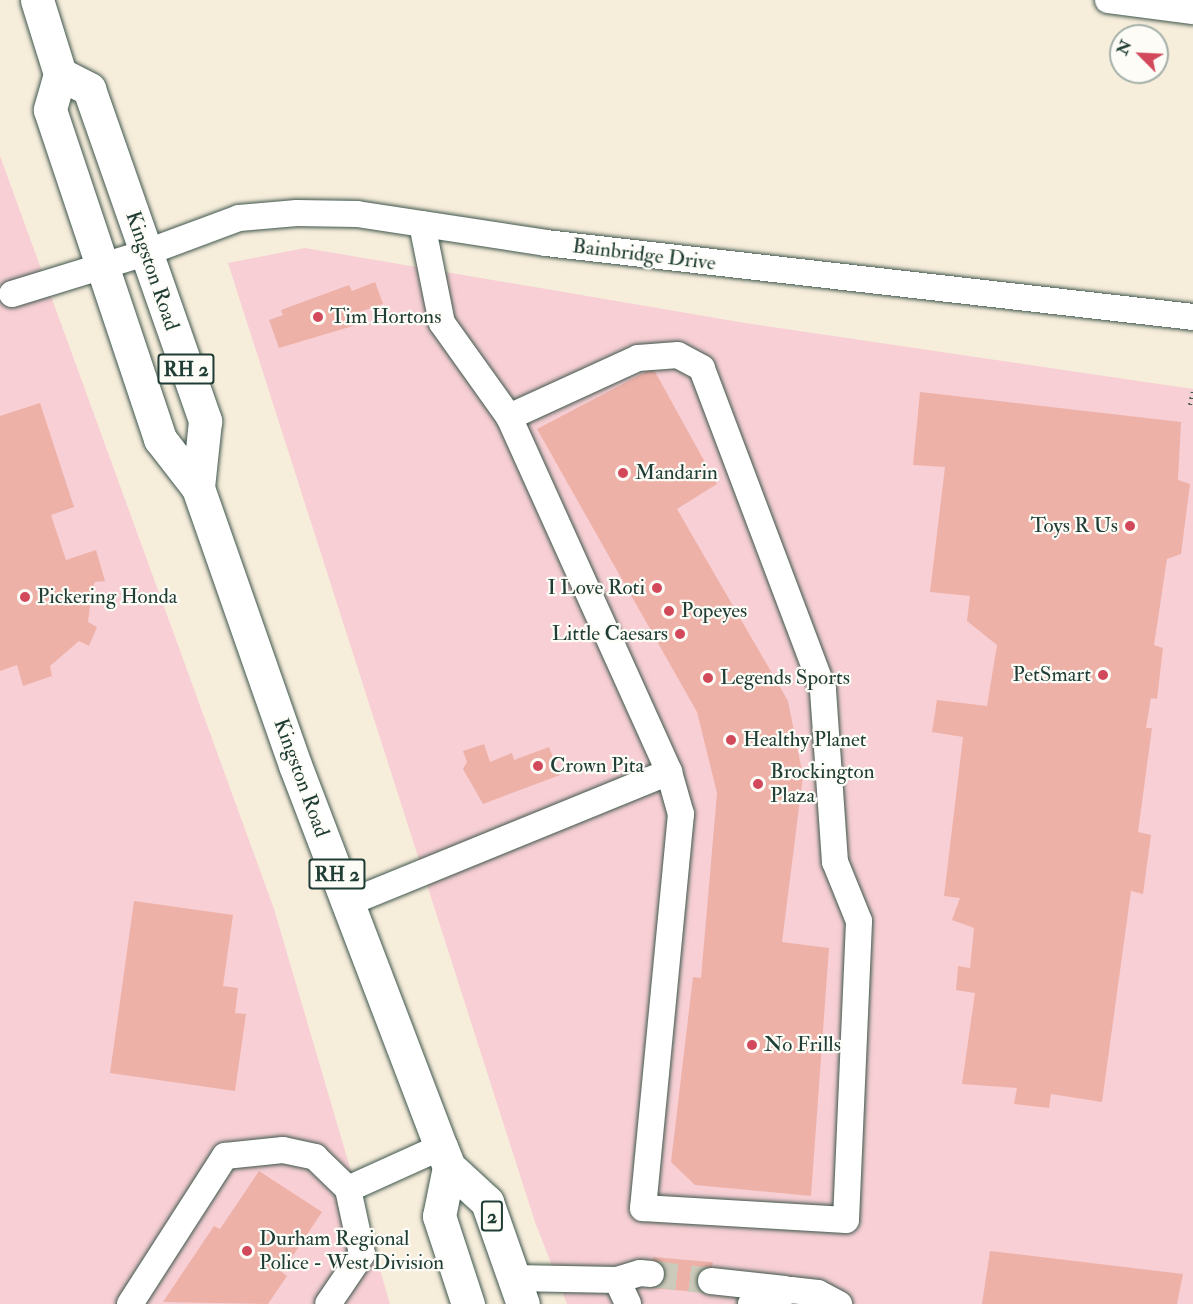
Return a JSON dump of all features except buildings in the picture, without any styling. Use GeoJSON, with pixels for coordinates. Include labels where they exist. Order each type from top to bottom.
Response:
{"type":"FeatureCollection","features":[{"type":"Feature","properties":{"kind":"main road"},"geometry":{"type":"LineString","coordinates":[[37,0],[60,74]]}},
{"type":"Feature","properties":{"kind":"main road","name":"Kingston Road"},"geometry":{"type":"LineString","coordinates":[[198,488],[205,421],[89,89],[60,74],[50,110],[160,439],[198,488],[348,903],[445,1157],[487,1202],[518,1291]]}},
{"type":"Feature","properties":{"kind":"main road"},"geometry":{"type":"LineString","coordinates":[[445,1157],[439,1216],[468,1304]]}},
{"type":"Feature","properties":{"kind":"street"},"geometry":{"type":"LineString","coordinates":[[1108,0],[1193,11]]}},
{"type":"Feature","properties":{"kind":"street","name":"Bainbridge Drive"},"geometry":{"type":"LineString","coordinates":[[12,294],[145,253],[239,218],[297,213],[357,214],[546,243],[1193,317]]}},
{"type":"Feature","properties":{"kind":"street"},"geometry":{"type":"LineString","coordinates":[[422,224],[442,323],[509,417],[669,772],[681,814],[643,1208],[846,1220],[859,921],[835,862],[824,689],[702,368],[678,356],[638,358],[509,417]]}},
{"type":"Feature","properties":{"kind":"street"},"geometry":{"type":"LineString","coordinates":[[348,903],[669,772]]}},
{"type":"Feature","properties":{"kind":"street"},"geometry":{"type":"LineString","coordinates":[[130,1304],[225,1156],[283,1150],[315,1157],[348,1189],[362,1254],[328,1304]]}},
{"type":"Feature","properties":{"kind":"street"},"geometry":{"type":"LineString","coordinates":[[348,1189],[445,1157]]}},
{"type":"Feature","properties":{"kind":"street"},"geometry":{"type":"LineString","coordinates":[[518,1291],[617,1280],[640,1273],[651,1274]]}},
{"type":"Feature","properties":{"kind":"street"},"geometry":{"type":"LineString","coordinates":[[617,1280],[628,1304]]}},
{"type":"Feature","properties":{"kind":"street"},"geometry":{"type":"LineString","coordinates":[[711,1281],[818,1293],[839,1304]]}},
{"type":"Feature","properties":{"kind":"street"},"geometry":{"type":"LineString","coordinates":[[751,1304],[791,1290]]}},
{"type":"Feature","properties":{"kind":"path"},"geometry":{"type":"LineString","coordinates":[[1190,405],[1193,391]]}},
{"type":"Feature","properties":{"kind":"shaded area"},"geometry":{"type":"Polygon","coordinates":[[[0,156],[274,909],[390,1304],[0,1304],[0,156]]]}},
{"type":"Feature","properties":{"kind":"shaded area"},"geometry":{"type":"Polygon","coordinates":[[[305,248],[745,323],[1193,389],[1193,1304],[567,1304],[535,1222],[228,263],[305,248]]]}},
{"type":"Feature","properties":{"kind":"tunnel"},"geometry":{"type":"LineString","coordinates":[[651,1274],[711,1281]]}},
{"type":"Feature","properties":{"kind":"place","name":"Tim Hortons"},"geometry":{"type":"Point","coordinates":[318,317]}},
{"type":"Feature","properties":{"kind":"place","name":"Mandarin"},"geometry":{"type":"Point","coordinates":[623,473]}},
{"type":"Feature","properties":{"kind":"place","name":"Toys R Us"},"geometry":{"type":"Point","coordinates":[1130,526]}},
{"type":"Feature","properties":{"kind":"place","name":"I Love Roti"},"geometry":{"type":"Point","coordinates":[657,588]}},
{"type":"Feature","properties":{"kind":"place","name":"Pickering Honda"},"geometry":{"type":"Point","coordinates":[25,597]}},
{"type":"Feature","properties":{"kind":"place","name":"Popeyes"},"geometry":{"type":"Point","coordinates":[669,611]}},
{"type":"Feature","properties":{"kind":"place","name":"Little Caesars"},"geometry":{"type":"Point","coordinates":[680,634]}},
{"type":"Feature","properties":{"kind":"place","name":"PetSmart"},"geometry":{"type":"Point","coordinates":[1103,675]}},
{"type":"Feature","properties":{"kind":"place","name":"Legends Sports"},"geometry":{"type":"Point","coordinates":[708,678]}},
{"type":"Feature","properties":{"kind":"place","name":"Healthy Planet"},"geometry":{"type":"Point","coordinates":[731,740]}},
{"type":"Feature","properties":{"kind":"place","name":"Crown Pita"},"geometry":{"type":"Point","coordinates":[538,766]}},
{"type":"Feature","properties":{"kind":"place","name":"Brockington Plaza"},"geometry":{"type":"Point","coordinates":[758,784]}},
{"type":"Feature","properties":{"kind":"place","name":"No Frills"},"geometry":{"type":"Point","coordinates":[752,1045]}},
{"type":"Feature","properties":{"kind":"place","name":"Durham Regional Police - West Division"},"geometry":{"type":"Point","coordinates":[247,1251]}}]}
